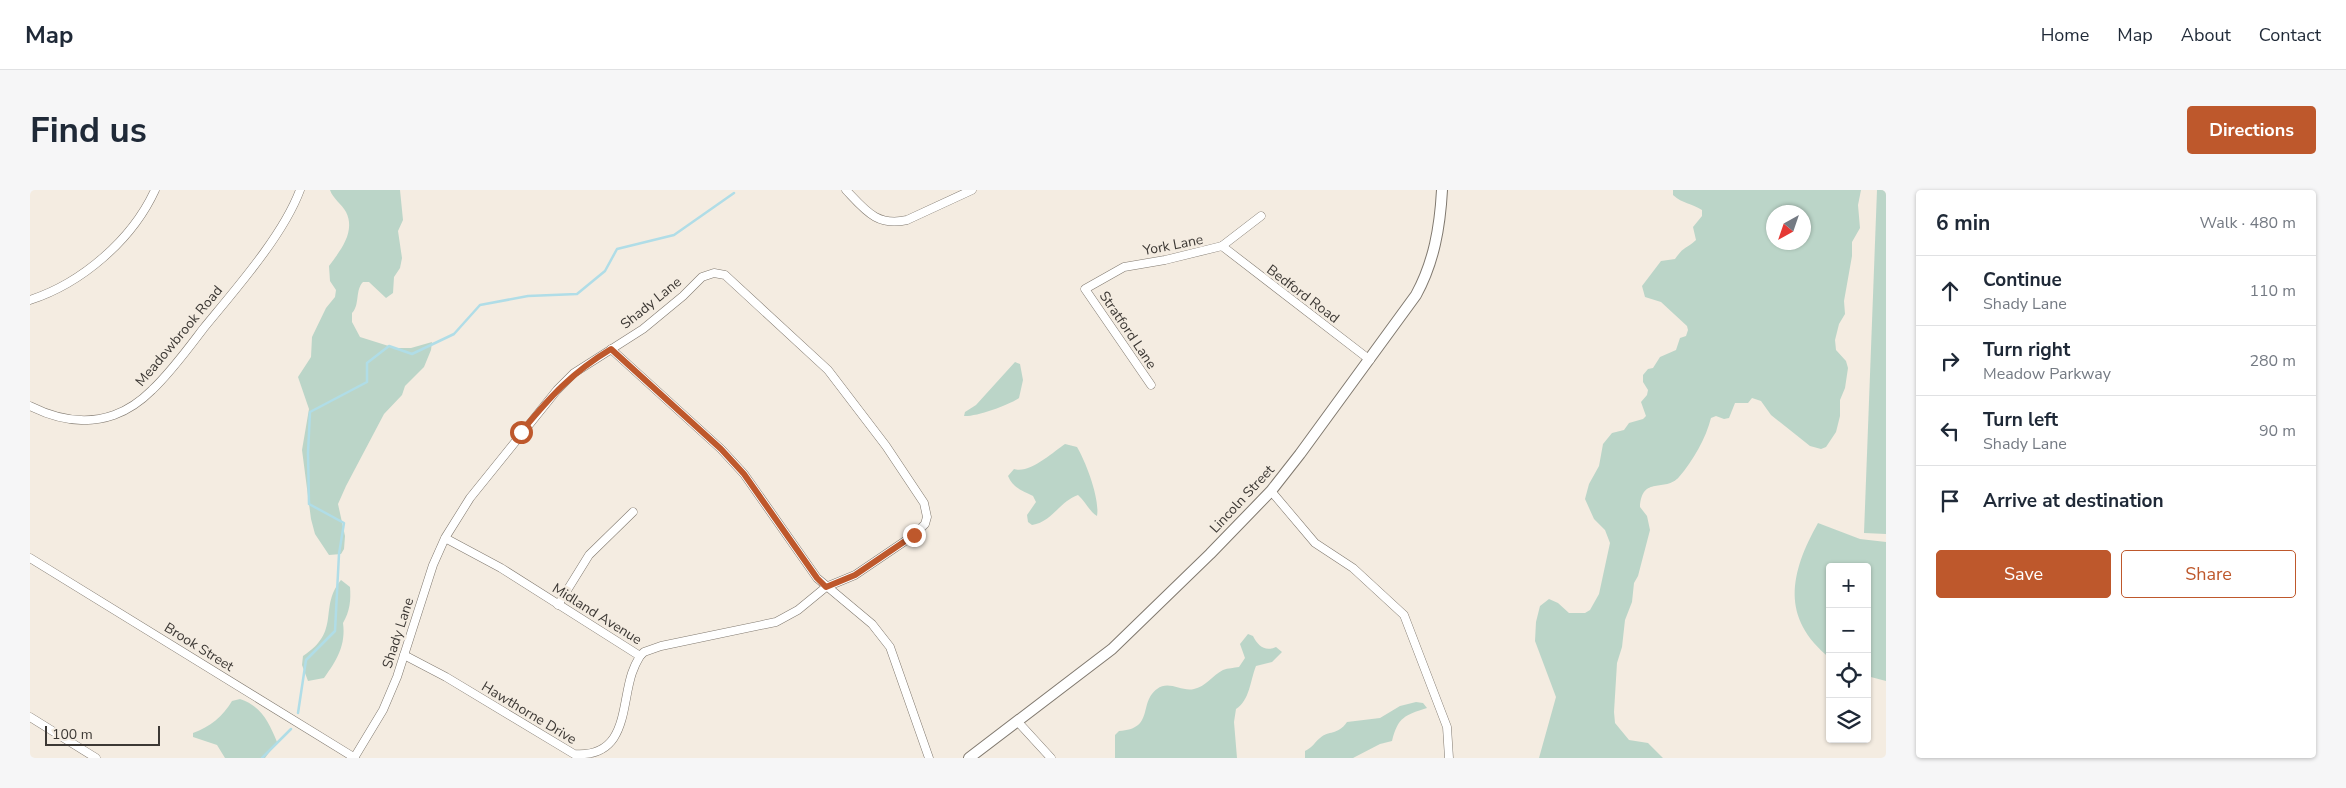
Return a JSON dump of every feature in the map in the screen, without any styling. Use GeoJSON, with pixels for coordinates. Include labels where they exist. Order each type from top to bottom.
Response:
{"type":"FeatureCollection","features":[{"type":"Feature","properties":{"kind":"main road","name":"Lincoln Street"},"geometry":{"type":"LineString","coordinates":[[969,758],[1091,667],[1136,628],[1271,491],[1404,314],[1425,279],[1436,242],[1442,190]]}},
{"type":"Feature","properties":{"kind":"street"},"geometry":{"type":"LineString","coordinates":[[30,300],[67,284],[102,258],[139,217],[155,190]]}},
{"type":"Feature","properties":{"kind":"street","name":"Meadowbrook Road"},"geometry":{"type":"LineString","coordinates":[[30,406],[52,416],[88,420],[114,415],[142,399],[165,376],[245,277],[288,215],[300,190]]}},
{"type":"Feature","properties":{"kind":"street"},"geometry":{"type":"LineString","coordinates":[[846,190],[868,212],[884,222],[896,223],[907,220],[972,190]]}},
{"type":"Feature","properties":{"kind":"street","name":"York Lane"},"geometry":{"type":"LineString","coordinates":[[1085,289],[1124,267],[1165,260],[1222,246],[1261,216]]}},
{"type":"Feature","properties":{"kind":"street","name":"Bedford Road"},"geometry":{"type":"LineString","coordinates":[[1222,246],[1370,360]]}},
{"type":"Feature","properties":{"kind":"street","name":"Shady Lane"},"geometry":{"type":"LineString","coordinates":[[354,758],[383,710],[397,677],[433,565],[445,538],[470,498],[557,390],[581,368],[643,329],[683,296],[702,277],[720,273],[741,288],[828,370],[891,454],[924,503],[927,518],[925,524],[906,540],[855,575],[826,587]]}},
{"type":"Feature","properties":{"kind":"street","name":"Stratford Lane"},"geometry":{"type":"LineString","coordinates":[[1085,289],[1151,385]]}},
{"type":"Feature","properties":{"kind":"street"},"geometry":{"type":"LineString","coordinates":[[611,349],[721,449],[744,474],[817,578],[872,624],[890,647],[930,758]]}},
{"type":"Feature","properties":{"kind":"street"},"geometry":{"type":"LineString","coordinates":[[1271,491],[1315,543],[1353,568],[1404,615],[1447,727],[1449,758]]}},
{"type":"Feature","properties":{"kind":"street"},"geometry":{"type":"LineString","coordinates":[[558,605],[589,554],[633,512]]}},
{"type":"Feature","properties":{"kind":"street","name":"Midland Avenue"},"geometry":{"type":"LineString","coordinates":[[445,538],[501,568],[640,656],[644,652],[661,646],[776,622],[798,610],[826,587]]}},
{"type":"Feature","properties":{"kind":"street","name":"Brook Street"},"geometry":{"type":"LineString","coordinates":[[30,558],[354,758]]}},
{"type":"Feature","properties":{"kind":"street","name":"Hawthorne Drive"},"geometry":{"type":"LineString","coordinates":[[404,655],[505,712],[567,750],[583,757],[596,756],[610,750],[618,740],[632,673],[640,656]]}},
{"type":"Feature","properties":{"kind":"street"},"geometry":{"type":"LineString","coordinates":[[30,717],[96,758]]}},
{"type":"Feature","properties":{"kind":"street"},"geometry":{"type":"LineString","coordinates":[[1018,722],[1051,758]]}},
{"type":"Feature","properties":{"kind":"green space"},"geometry":{"type":"Polygon","coordinates":[[[330,190],[400,190],[403,220],[398,231],[402,258],[400,268],[394,277],[393,293],[386,298],[369,282],[363,282],[352,313],[352,322],[360,337],[395,348],[411,348],[432,342],[424,367],[405,386],[402,395],[384,414],[346,486],[338,504],[345,536],[344,549],[341,554],[329,555],[315,534],[311,519],[302,450],[309,409],[298,377],[311,357],[312,337],[326,308],[335,297],[336,290],[330,281],[329,266],[342,248],[348,234],[349,219],[330,190]]]}},
{"type":"Feature","properties":{"kind":"green space"},"geometry":{"type":"Polygon","coordinates":[[[1673,190],[1861,190],[1858,205],[1860,228],[1852,242],[1852,256],[1844,301],[1845,314],[1839,324],[1835,340],[1836,350],[1846,361],[1848,368],[1845,388],[1840,400],[1840,416],[1836,432],[1826,447],[1821,449],[1810,446],[1771,415],[1761,401],[1752,398],[1748,403],[1735,403],[1729,418],[1724,419],[1716,416],[1711,418],[1698,449],[1679,477],[1673,482],[1650,488],[1645,491],[1642,497],[1640,507],[1647,516],[1650,530],[1638,576],[1634,583],[1632,602],[1625,620],[1622,647],[1617,663],[1615,723],[1629,740],[1648,743],[1663,758],[1539,758],[1556,697],[1535,641],[1536,622],[1540,606],[1549,599],[1558,603],[1569,613],[1585,613],[1590,610],[1599,594],[1610,543],[1605,530],[1594,519],[1585,499],[1589,484],[1599,466],[1603,444],[1612,433],[1624,430],[1629,423],[1643,419],[1646,416],[1641,402],[1647,395],[1648,390],[1643,382],[1643,375],[1648,369],[1653,368],[1660,357],[1676,350],[1680,338],[1686,336],[1688,330],[1687,326],[1661,302],[1645,297],[1642,286],[1661,261],[1675,259],[1696,240],[1693,227],[1702,216],[1702,210],[1673,195],[1673,190]]]}},
{"type":"Feature","properties":{"kind":"green space"},"geometry":{"type":"Polygon","coordinates":[[[1877,190],[1886,190],[1886,534],[1864,533],[1877,190]]]}},
{"type":"Feature","properties":{"kind":"green space"},"geometry":{"type":"Polygon","coordinates":[[[1015,362],[1020,364],[1023,380],[1019,398],[992,410],[976,415],[964,416],[965,412],[976,405],[1015,362]]]}},
{"type":"Feature","properties":{"kind":"green space"},"geometry":{"type":"Polygon","coordinates":[[[1065,444],[1077,447],[1084,462],[1092,481],[1097,516],[1078,495],[1066,502],[1045,520],[1032,525],[1028,522],[1027,515],[1036,502],[1033,496],[1015,486],[1008,476],[1014,469],[1020,470],[1034,465],[1065,444]]]}},
{"type":"Feature","properties":{"kind":"green space"},"geometry":{"type":"Polygon","coordinates":[[[1818,523],[1860,539],[1886,542],[1886,681],[1871,677],[1871,563],[1826,563],[1826,654],[1814,643],[1803,627],[1797,611],[1796,577],[1808,542],[1818,523]]]}},
{"type":"Feature","properties":{"kind":"green space"},"geometry":{"type":"Polygon","coordinates":[[[341,580],[350,587],[350,601],[349,610],[343,623],[344,631],[340,652],[324,678],[308,681],[302,665],[303,656],[315,647],[322,638],[334,590],[341,580]]]}},
{"type":"Feature","properties":{"kind":"green space"},"geometry":{"type":"Polygon","coordinates":[[[1248,634],[1253,636],[1262,647],[1268,649],[1276,647],[1282,652],[1272,662],[1256,666],[1247,695],[1236,709],[1234,722],[1237,758],[1115,758],[1115,735],[1119,731],[1137,726],[1142,721],[1148,701],[1157,689],[1166,686],[1184,689],[1198,688],[1223,670],[1239,667],[1245,658],[1240,644],[1248,634]]]}},
{"type":"Feature","properties":{"kind":"green space"},"geometry":{"type":"Polygon","coordinates":[[[240,699],[259,710],[267,721],[277,742],[265,758],[225,758],[217,745],[193,737],[193,733],[205,728],[220,716],[232,701],[240,699]]]}},
{"type":"Feature","properties":{"kind":"green space"},"geometry":{"type":"Polygon","coordinates":[[[1416,702],[1423,703],[1427,708],[1404,718],[1397,727],[1392,741],[1380,744],[1353,758],[1305,758],[1305,751],[1320,738],[1340,729],[1347,722],[1380,718],[1400,706],[1416,702]]]}},
{"type":"Feature","properties":{"kind":"waterway"},"geometry":{"type":"LineString","coordinates":[[298,713],[306,660],[335,631],[339,554],[344,523],[309,504],[308,453],[310,412],[367,382],[367,363],[389,346],[412,354],[454,334],[480,305],[528,296],[577,294],[605,271],[617,249],[674,235],[734,193]]}},
{"type":"Feature","properties":{"kind":"waterway"},"geometry":{"type":"LineString","coordinates":[[262,758],[291,729]]}},
{"type":"Feature","properties":{"kind":"route"},"geometry":{"type":"LineString","coordinates":[[521,432],[574,373],[611,349],[692,425],[721,449],[744,474],[817,578],[826,587],[855,575],[914,535]]}}]}
